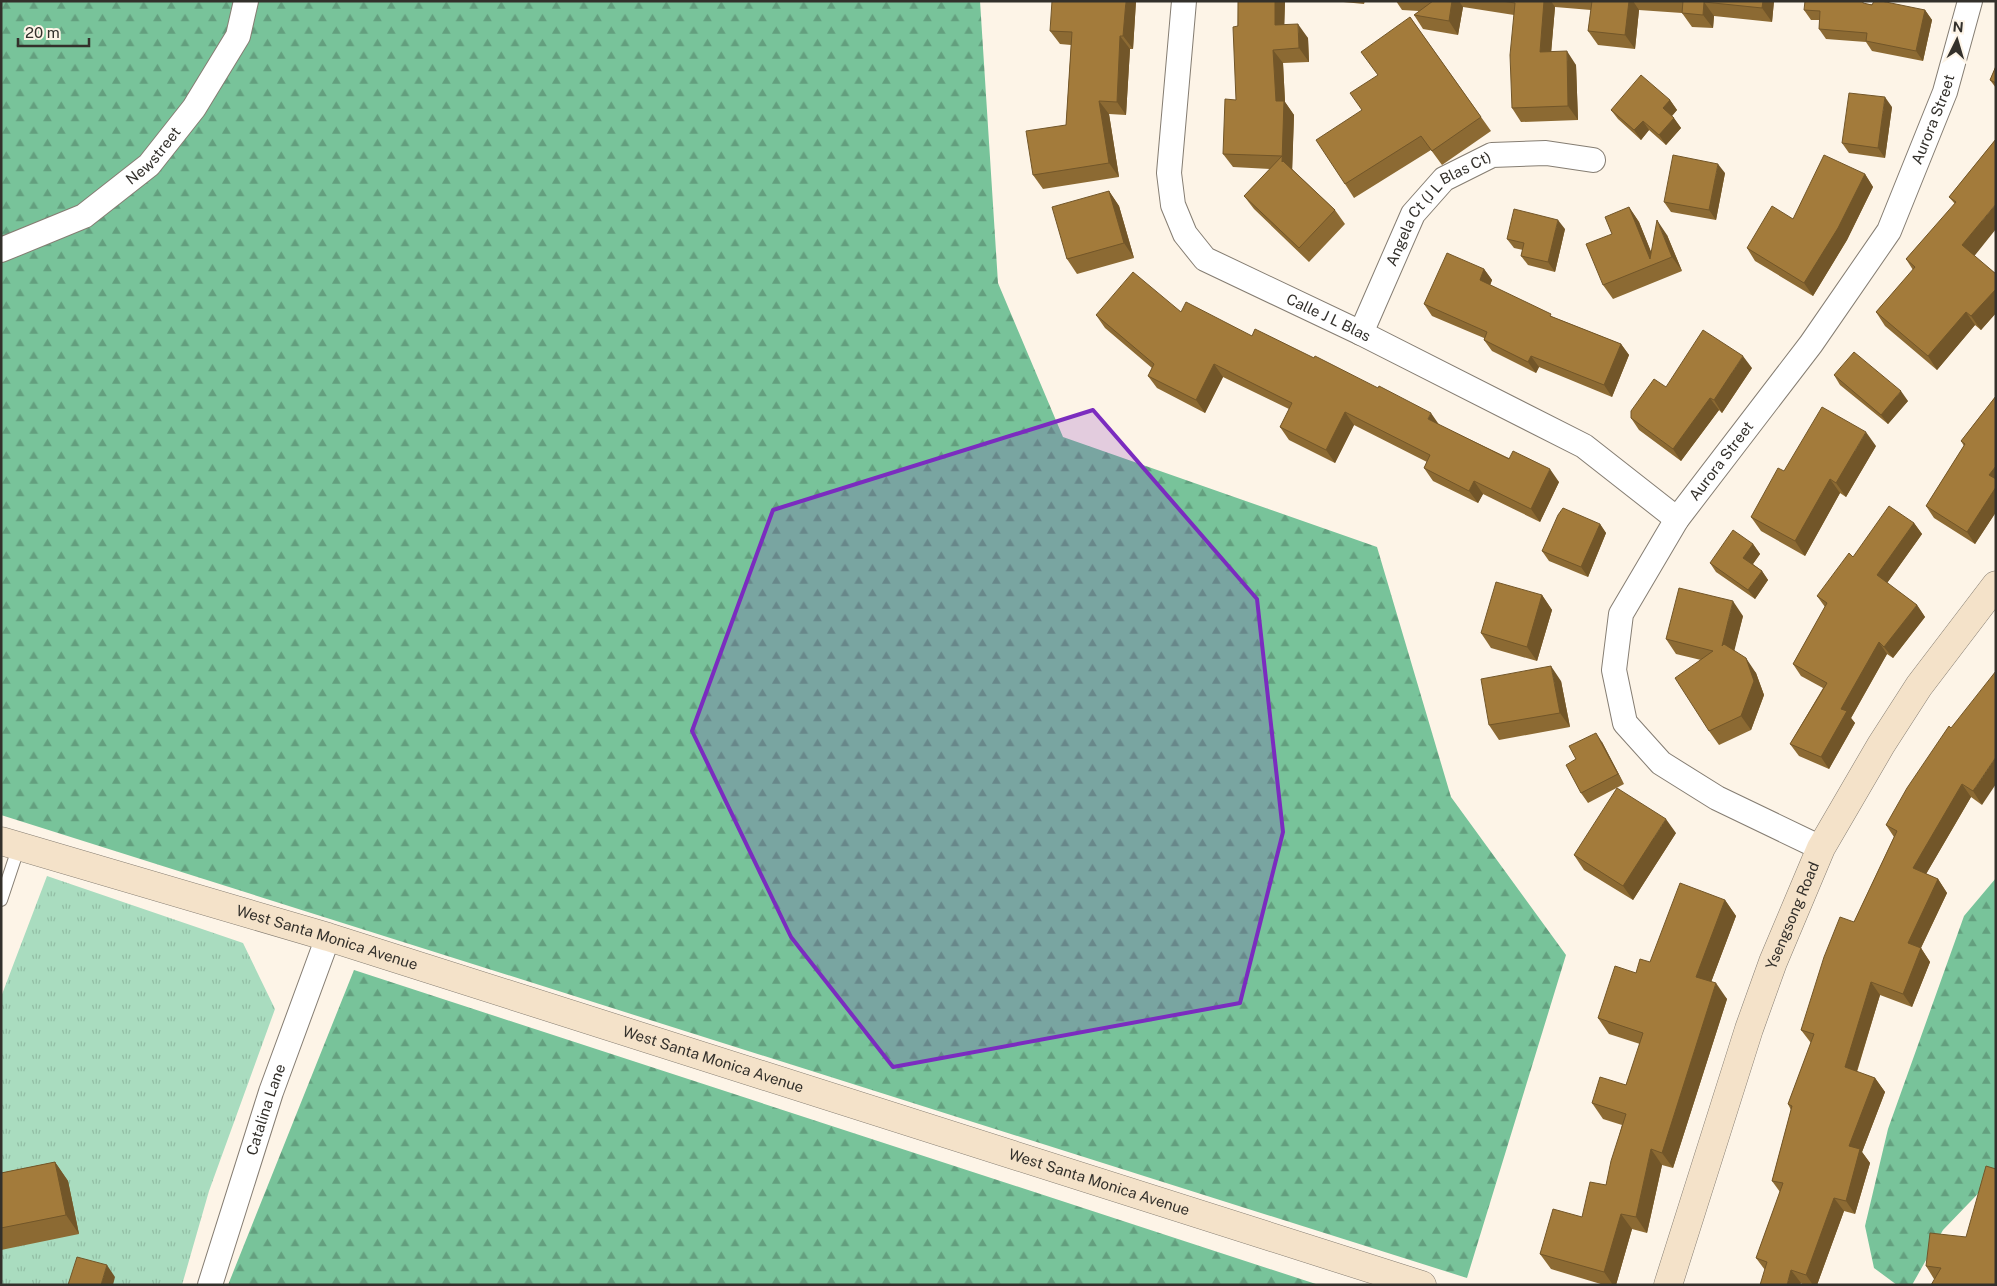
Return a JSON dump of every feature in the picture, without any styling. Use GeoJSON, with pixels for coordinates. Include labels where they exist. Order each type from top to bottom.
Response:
{"type":"FeatureCollection","features":[{"type":"Feature","properties":{"kind":"main road","name":"Ysengsong Road"},"geometry":{"type":"LineString","coordinates":[[1668,1285],[1772,962],[1821,848],[1858,782],[1914,693],[1996,586]]}},
{"type":"Feature","properties":{"kind":"main road","name":"West Santa Monica Avenue"},"geometry":{"type":"LineString","coordinates":[[10,843],[328,937],[1422,1285]]}},
{"type":"Feature","properties":{"kind":"street","name":"Newstreet"},"geometry":{"type":"LineString","coordinates":[[1,250],[84,216],[149,165],[194,108],[238,36],[246,1]]}},
{"type":"Feature","properties":{"kind":"street","name":"Calle J L Blas"},"geometry":{"type":"LineString","coordinates":[[1184,1],[1169,173],[1173,205],[1185,234],[1205,259],[1361,333],[1584,446],[1677,518]]}},
{"type":"Feature","properties":{"kind":"street","name":"Aurora Street"},"geometry":{"type":"LineString","coordinates":[[1821,848],[1717,798],[1661,763],[1626,723],[1614,670],[1621,614],[1677,518],[1811,344],[1889,231],[1945,92],[1970,1]]}},
{"type":"Feature","properties":{"kind":"street","name":"Angela Ct (J L Blas Ct)"},"geometry":{"type":"LineString","coordinates":[[1361,333],[1413,214],[1444,178],[1492,155],[1546,153],[1593,160]]}},
{"type":"Feature","properties":{"kind":"street","name":"Catalina Lane"},"geometry":{"type":"LineString","coordinates":[[210,1285],[271,1092],[328,937]]}},
{"type":"Feature","properties":{"kind":"lane"},"geometry":{"type":"LineString","coordinates":[[1,900],[10,843]]}},
{"type":"Feature","properties":{"kind":"highlighted area"},"geometry":{"type":"Polygon","coordinates":[[[1093,410],[1257,599],[1283,832],[1240,1003],[893,1067],[791,937],[692,731],[773,510],[1093,410]]]}},
{"type":"Feature","properties":{"kind":"green space"},"geometry":{"type":"Polygon","coordinates":[[[1,1],[980,1],[998,283],[1063,437],[1377,547],[1451,797],[1566,955],[1467,1278],[1,815],[1,1]]]}},
{"type":"Feature","properties":{"kind":"green space"},"geometry":{"type":"Polygon","coordinates":[[[47,876],[243,943],[275,1009],[209,1191],[182,1285],[1,1285],[1,997],[47,876]]]}},
{"type":"Feature","properties":{"kind":"green space"},"geometry":{"type":"Polygon","coordinates":[[[1996,878],[1996,1175],[1943,1230],[1912,1285],[1897,1285],[1874,1268],[1865,1226],[1888,1129],[1964,916],[1996,878]]]}},
{"type":"Feature","properties":{"kind":"green space"},"geometry":{"type":"Polygon","coordinates":[[[354,970],[1319,1285],[228,1285],[354,970]]]}},
{"type":"Feature","properties":{"kind":"building"},"geometry":{"type":"Polygon","coordinates":[[[1052,1],[1126,1],[1123,36],[1120,36],[1117,102],[1099,101],[1109,163],[1033,175],[1026,131],[1066,125],[1072,32],[1050,31],[1052,1]]]}},
{"type":"Feature","properties":{"kind":"building"},"geometry":{"type":"Polygon","coordinates":[[[1238,1],[1275,1],[1275,25],[1298,24],[1299,48],[1273,50],[1276,101],[1284,101],[1282,162],[1335,210],[1299,248],[1244,196],[1282,156],[1223,154],[1225,99],[1236,100],[1233,27],[1238,26],[1238,1]]]}},
{"type":"Feature","properties":{"kind":"building"},"geometry":{"type":"Polygon","coordinates":[[[1433,1],[1452,1],[1449,21],[1414,15],[1433,1]]]}},
{"type":"Feature","properties":{"kind":"building"},"geometry":{"type":"Polygon","coordinates":[[[1502,1],[1544,1],[1540,52],[1567,51],[1568,106],[1512,108],[1510,55],[1515,3],[1502,1]]]}},
{"type":"Feature","properties":{"kind":"building"},"geometry":{"type":"Polygon","coordinates":[[[1592,1],[1629,1],[1625,35],[1588,31],[1592,1]]]}},
{"type":"Feature","properties":{"kind":"building"},"geometry":{"type":"Polygon","coordinates":[[[1683,1],[1763,1],[1762,8],[1704,2],[1703,15],[1682,13],[1683,1]]]}},
{"type":"Feature","properties":{"kind":"building"},"geometry":{"type":"Polygon","coordinates":[[[1805,1],[1863,1],[1863,3],[1872,5],[1874,1],[1881,1],[1925,10],[1916,51],[1866,41],[1867,33],[1819,29],[1820,11],[1804,10],[1805,1]]]}},
{"type":"Feature","properties":{"kind":"building"},"geometry":{"type":"Polygon","coordinates":[[[1410,17],[1481,117],[1432,151],[1421,136],[1345,184],[1316,140],[1362,110],[1350,93],[1378,75],[1361,52],[1410,17]]]}},
{"type":"Feature","properties":{"kind":"building"},"geometry":{"type":"Polygon","coordinates":[[[1996,66],[1996,83],[1990,80],[1996,66]]]}},
{"type":"Feature","properties":{"kind":"building"},"geometry":{"type":"Polygon","coordinates":[[[1641,75],[1670,100],[1663,108],[1674,118],[1659,135],[1643,121],[1634,130],[1611,110],[1641,75]]]}},
{"type":"Feature","properties":{"kind":"building"},"geometry":{"type":"Polygon","coordinates":[[[1849,93],[1885,97],[1878,148],[1842,143],[1849,93]]]}},
{"type":"Feature","properties":{"kind":"building"},"geometry":{"type":"Polygon","coordinates":[[[1996,139],[1996,204],[1962,245],[1996,274],[1996,289],[1971,316],[1966,312],[1928,356],[1876,312],[1915,267],[1906,259],[1956,202],[1949,197],[1996,139]]]}},
{"type":"Feature","properties":{"kind":"building"},"geometry":{"type":"Polygon","coordinates":[[[1673,155],[1718,164],[1709,210],[1664,202],[1673,155]]]}},
{"type":"Feature","properties":{"kind":"building"},"geometry":{"type":"Polygon","coordinates":[[[1824,155],[1865,174],[1838,228],[1804,283],[1747,248],[1772,206],[1793,219],[1824,155]]]}},
{"type":"Feature","properties":{"kind":"building"},"geometry":{"type":"Polygon","coordinates":[[[1109,191],[1124,243],[1067,259],[1052,207],[1109,191]]]}},
{"type":"Feature","properties":{"kind":"building"},"geometry":{"type":"Polygon","coordinates":[[[1629,207],[1650,259],[1657,220],[1672,257],[1603,285],[1586,244],[1612,234],[1605,217],[1629,207]]]}},
{"type":"Feature","properties":{"kind":"building"},"geometry":{"type":"Polygon","coordinates":[[[1514,209],[1558,220],[1548,262],[1521,256],[1524,243],[1507,239],[1514,209]]]}},
{"type":"Feature","properties":{"kind":"building"},"geometry":{"type":"Polygon","coordinates":[[[1447,253],[1484,269],[1480,280],[1551,314],[1550,316],[1621,344],[1604,385],[1531,356],[1528,362],[1484,340],[1487,332],[1424,304],[1447,253]]]}},
{"type":"Feature","properties":{"kind":"building"},"geometry":{"type":"Polygon","coordinates":[[[1133,272],[1181,312],[1186,302],[1252,336],[1255,329],[1314,358],[1315,356],[1378,388],[1379,386],[1431,413],[1428,419],[1509,459],[1513,451],[1550,469],[1531,509],[1474,481],[1469,491],[1424,468],[1430,455],[1345,412],[1326,450],[1280,427],[1292,403],[1214,364],[1196,400],[1148,376],[1154,364],[1096,315],[1133,272]]]}},
{"type":"Feature","properties":{"kind":"building"},"geometry":{"type":"Polygon","coordinates":[[[1703,330],[1743,356],[1714,400],[1710,398],[1673,449],[1631,418],[1631,411],[1654,379],[1666,387],[1703,330]]]}},
{"type":"Feature","properties":{"kind":"building"},"geometry":{"type":"Polygon","coordinates":[[[1854,352],[1901,391],[1881,415],[1834,375],[1854,352]]]}},
{"type":"Feature","properties":{"kind":"building"},"geometry":{"type":"Polygon","coordinates":[[[1996,396],[1996,466],[1989,475],[1996,479],[1996,487],[1967,532],[1926,506],[1965,444],[1961,441],[1996,396]]]}},
{"type":"Feature","properties":{"kind":"building"},"geometry":{"type":"Polygon","coordinates":[[[1822,407],[1866,432],[1836,483],[1830,479],[1795,541],[1751,517],[1778,468],[1784,471],[1822,407]]]}},
{"type":"Feature","properties":{"kind":"building"},"geometry":{"type":"Polygon","coordinates":[[[1889,506],[1914,523],[1877,575],[1917,605],[1884,647],[1879,642],[1841,709],[1847,711],[1821,757],[1790,744],[1827,683],[1793,664],[1827,603],[1817,596],[1849,553],[1853,557],[1889,506]]]}},
{"type":"Feature","properties":{"kind":"building"},"geometry":{"type":"Polygon","coordinates":[[[1563,508],[1600,524],[1581,567],[1542,551],[1563,508]]]}},
{"type":"Feature","properties":{"kind":"building"},"geometry":{"type":"Polygon","coordinates":[[[1733,530],[1753,544],[1743,558],[1762,571],[1748,590],[1710,563],[1733,530]]]}},
{"type":"Feature","properties":{"kind":"building"},"geometry":{"type":"Polygon","coordinates":[[[1496,582],[1542,595],[1527,647],[1481,633],[1496,582]]]}},
{"type":"Feature","properties":{"kind":"building"},"geometry":{"type":"Polygon","coordinates":[[[1679,588],[1733,601],[1722,646],[1724,644],[1746,658],[1754,681],[1741,716],[1709,731],[1675,678],[1713,651],[1666,639],[1679,588]]]}},
{"type":"Feature","properties":{"kind":"building"},"geometry":{"type":"Polygon","coordinates":[[[1551,666],[1560,713],[1489,725],[1481,679],[1551,666]]]}},
{"type":"Feature","properties":{"kind":"building"},"geometry":{"type":"Polygon","coordinates":[[[1996,671],[1996,757],[1973,791],[1962,784],[1913,868],[1938,879],[1908,943],[1921,948],[1903,994],[1871,982],[1845,1067],[1875,1078],[1849,1146],[1860,1149],[1846,1201],[1834,1198],[1806,1275],[1791,1270],[1787,1285],[1760,1285],[1767,1262],[1756,1258],[1783,1183],[1772,1181],[1792,1106],[1788,1104],[1814,1034],[1801,1030],[1824,957],[1840,917],[1854,922],[1897,831],[1886,825],[1907,788],[1949,726],[1951,728],[1996,671]]]}},
{"type":"Feature","properties":{"kind":"building"},"geometry":{"type":"Polygon","coordinates":[[[1596,733],[1618,774],[1581,793],[1566,765],[1576,759],[1569,746],[1596,733]]]}},
{"type":"Feature","properties":{"kind":"building"},"geometry":{"type":"Polygon","coordinates":[[[1617,788],[1666,819],[1623,886],[1574,855],[1617,788]]]}},
{"type":"Feature","properties":{"kind":"building"},"geometry":{"type":"Polygon","coordinates":[[[1680,883],[1725,900],[1696,977],[1716,983],[1662,1153],[1651,1149],[1636,1217],[1621,1214],[1604,1272],[1540,1254],[1553,1209],[1582,1217],[1590,1182],[1606,1185],[1611,1161],[1626,1114],[1592,1103],[1600,1077],[1626,1085],[1643,1033],[1598,1018],[1615,966],[1636,973],[1640,959],[1650,962],[1680,883]]]}},
{"type":"Feature","properties":{"kind":"building"},"geometry":{"type":"Polygon","coordinates":[[[55,1162],[66,1215],[1,1228],[1,1173],[55,1162]]]}},
{"type":"Feature","properties":{"kind":"building"},"geometry":{"type":"Polygon","coordinates":[[[1986,1166],[1996,1169],[1996,1285],[1931,1285],[1941,1268],[1926,1266],[1930,1233],[1966,1237],[1986,1166]]]}},
{"type":"Feature","properties":{"kind":"building"},"geometry":{"type":"Polygon","coordinates":[[[77,1257],[107,1265],[101,1285],[68,1285],[77,1257]]]}}]}
